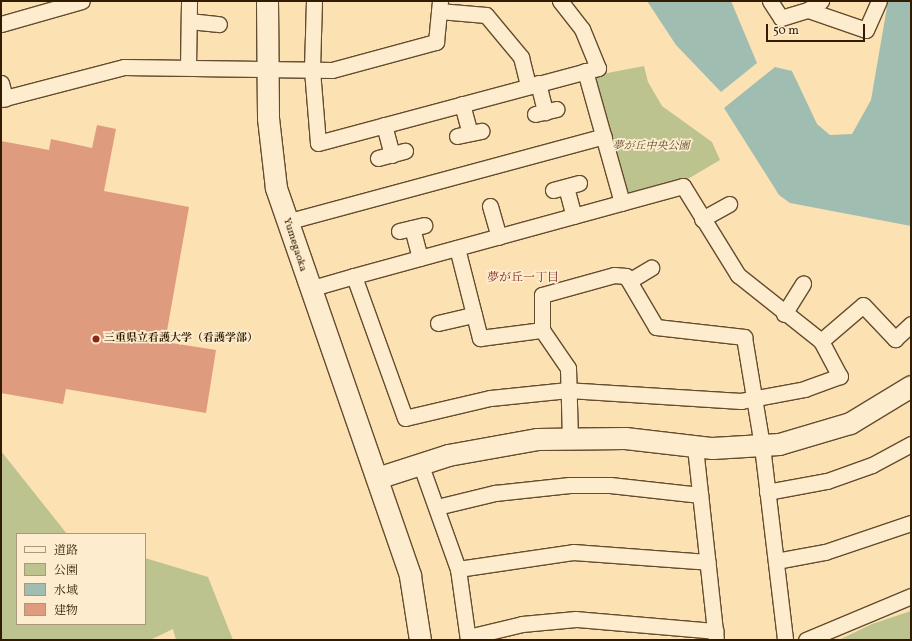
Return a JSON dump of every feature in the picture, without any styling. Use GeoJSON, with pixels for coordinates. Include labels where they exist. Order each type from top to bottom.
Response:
{"type":"FeatureCollection","features":[{"type":"Feature","properties":{"kind":"street"},"geometry":{"type":"LineString","coordinates":[[1,24],[82,1]]}},
{"type":"Feature","properties":{"kind":"street"},"geometry":{"type":"LineString","coordinates":[[188,67],[189,1]]}},
{"type":"Feature","properties":{"kind":"street","name":"Yumegaoka"},"geometry":{"type":"LineString","coordinates":[[267,1],[265,68],[276,188],[309,289],[377,478],[410,576],[420,640]]}},
{"type":"Feature","properties":{"kind":"street"},"geometry":{"type":"LineString","coordinates":[[314,1],[312,70],[318,143],[598,68],[593,50],[582,29],[560,1]]}},
{"type":"Feature","properties":{"kind":"street"},"geometry":{"type":"LineString","coordinates":[[770,1],[781,18],[808,10],[821,1]]}},
{"type":"Feature","properties":{"kind":"street"},"geometry":{"type":"LineString","coordinates":[[808,10],[866,30],[872,23],[879,1]]}},
{"type":"Feature","properties":{"kind":"street"},"geometry":{"type":"LineString","coordinates":[[1,83],[3,99],[124,67],[332,70],[436,42],[440,6],[486,15],[521,57],[545,112]]}},
{"type":"Feature","properties":{"kind":"street"},"geometry":{"type":"LineString","coordinates":[[189,21],[219,23]]}},
{"type":"Feature","properties":{"kind":"street"},"geometry":{"type":"LineString","coordinates":[[585,71],[622,203]]}},
{"type":"Feature","properties":{"kind":"street"},"geometry":{"type":"LineString","coordinates":[[462,104],[469,133]]}},
{"type":"Feature","properties":{"kind":"street"},"geometry":{"type":"LineString","coordinates":[[384,125],[392,155]]}},
{"type":"Feature","properties":{"kind":"street"},"geometry":{"type":"LineString","coordinates":[[286,222],[604,136]]}},
{"type":"Feature","properties":{"kind":"street"},"geometry":{"type":"LineString","coordinates":[[309,289],[354,276],[683,186],[738,275],[784,314],[821,341],[840,376],[805,389],[753,399],[713,401],[568,390],[490,398],[405,418],[354,276]]}},
{"type":"Feature","properties":{"kind":"street"},"geometry":{"type":"LineString","coordinates":[[566,187],[574,216]]}},
{"type":"Feature","properties":{"kind":"street"},"geometry":{"type":"LineString","coordinates":[[702,219],[730,204]]}},
{"type":"Feature","properties":{"kind":"street"},"geometry":{"type":"LineString","coordinates":[[490,206],[499,237]]}},
{"type":"Feature","properties":{"kind":"street"},"geometry":{"type":"LineString","coordinates":[[412,228],[420,258]]}},
{"type":"Feature","properties":{"kind":"street"},"geometry":{"type":"LineString","coordinates":[[457,248],[480,338],[542,330]]}},
{"type":"Feature","properties":{"kind":"street"},"geometry":{"type":"LineString","coordinates":[[629,282],[651,268]]}},
{"type":"Feature","properties":{"kind":"street"},"geometry":{"type":"LineString","coordinates":[[570,438],[568,368],[542,330],[542,295],[614,275],[626,276],[656,327],[744,337],[753,399],[762,446],[785,640]]}},
{"type":"Feature","properties":{"kind":"street"},"geometry":{"type":"LineString","coordinates":[[784,314],[803,284]]}},
{"type":"Feature","properties":{"kind":"street"},"geometry":{"type":"LineString","coordinates":[[821,341],[862,305],[895,339],[911,324]]}},
{"type":"Feature","properties":{"kind":"street"},"geometry":{"type":"LineString","coordinates":[[439,323],[474,315]]}},
{"type":"Feature","properties":{"kind":"street"},"geometry":{"type":"LineString","coordinates":[[377,478],[420,463],[506,443],[570,438],[625,438],[695,447],[762,446],[811,437],[850,423],[911,386]]}},
{"type":"Feature","properties":{"kind":"street"},"geometry":{"type":"LineString","coordinates":[[767,492],[834,479],[872,465],[911,444]]}},
{"type":"Feature","properties":{"kind":"street"},"geometry":{"type":"LineString","coordinates":[[420,463],[458,569],[468,639],[522,624],[576,619],[715,636],[695,447]]}},
{"type":"Feature","properties":{"kind":"street"},"geometry":{"type":"LineString","coordinates":[[437,507],[495,493],[570,485],[610,485],[700,495]]}},
{"type":"Feature","properties":{"kind":"street"},"geometry":{"type":"LineString","coordinates":[[776,561],[831,550],[911,523]]}},
{"type":"Feature","properties":{"kind":"street"},"geometry":{"type":"LineString","coordinates":[[458,569],[573,552],[708,562]]}},
{"type":"Feature","properties":{"kind":"street"},"geometry":{"type":"LineString","coordinates":[[806,640],[911,596]]}},
{"type":"Feature","properties":{"kind":"green space","name":"夢が丘中央公園"},"geometry":{"type":"Polygon","coordinates":[[[644,66],[648,82],[662,106],[712,142],[720,160],[686,180],[625,196],[609,127],[602,119],[592,76],[644,66]]]}},
{"type":"Feature","properties":{"kind":"green space"},"geometry":{"type":"Polygon","coordinates":[[[1,451],[66,533],[16,533],[16,625],[146,625],[146,558],[208,577],[233,640],[176,640],[173,629],[150,640],[1,640],[1,451]]]}},
{"type":"Feature","properties":{"kind":"green space"},"geometry":{"type":"Polygon","coordinates":[[[911,611],[911,640],[839,640],[872,624],[911,611]]]}},
{"type":"Feature","properties":{"kind":"water"},"geometry":{"type":"Polygon","coordinates":[[[647,1],[731,1],[757,63],[721,92],[676,45],[647,1]]]}},
{"type":"Feature","properties":{"kind":"water"},"geometry":{"type":"Polygon","coordinates":[[[888,1],[911,1],[911,226],[790,203],[779,195],[724,108],[775,67],[792,71],[817,124],[830,135],[852,134],[871,100],[888,1]]]}},
{"type":"Feature","properties":{"kind":"building"},"geometry":{"type":"Polygon","coordinates":[[[97,125],[116,129],[104,191],[189,207],[165,342],[216,350],[206,413],[66,389],[63,404],[1,393],[1,141],[49,150],[51,139],[92,148],[97,125]]]}},
{"type":"Feature","properties":{"kind":"place","name":"三重県立看護大学（看護学部）"},"geometry":{"type":"Point","coordinates":[96,339]}},
{"type":"Feature","properties":{"kind":"district","name":"夢が丘一丁目"},"geometry":{"type":"Point","coordinates":[523,279]}}]}
